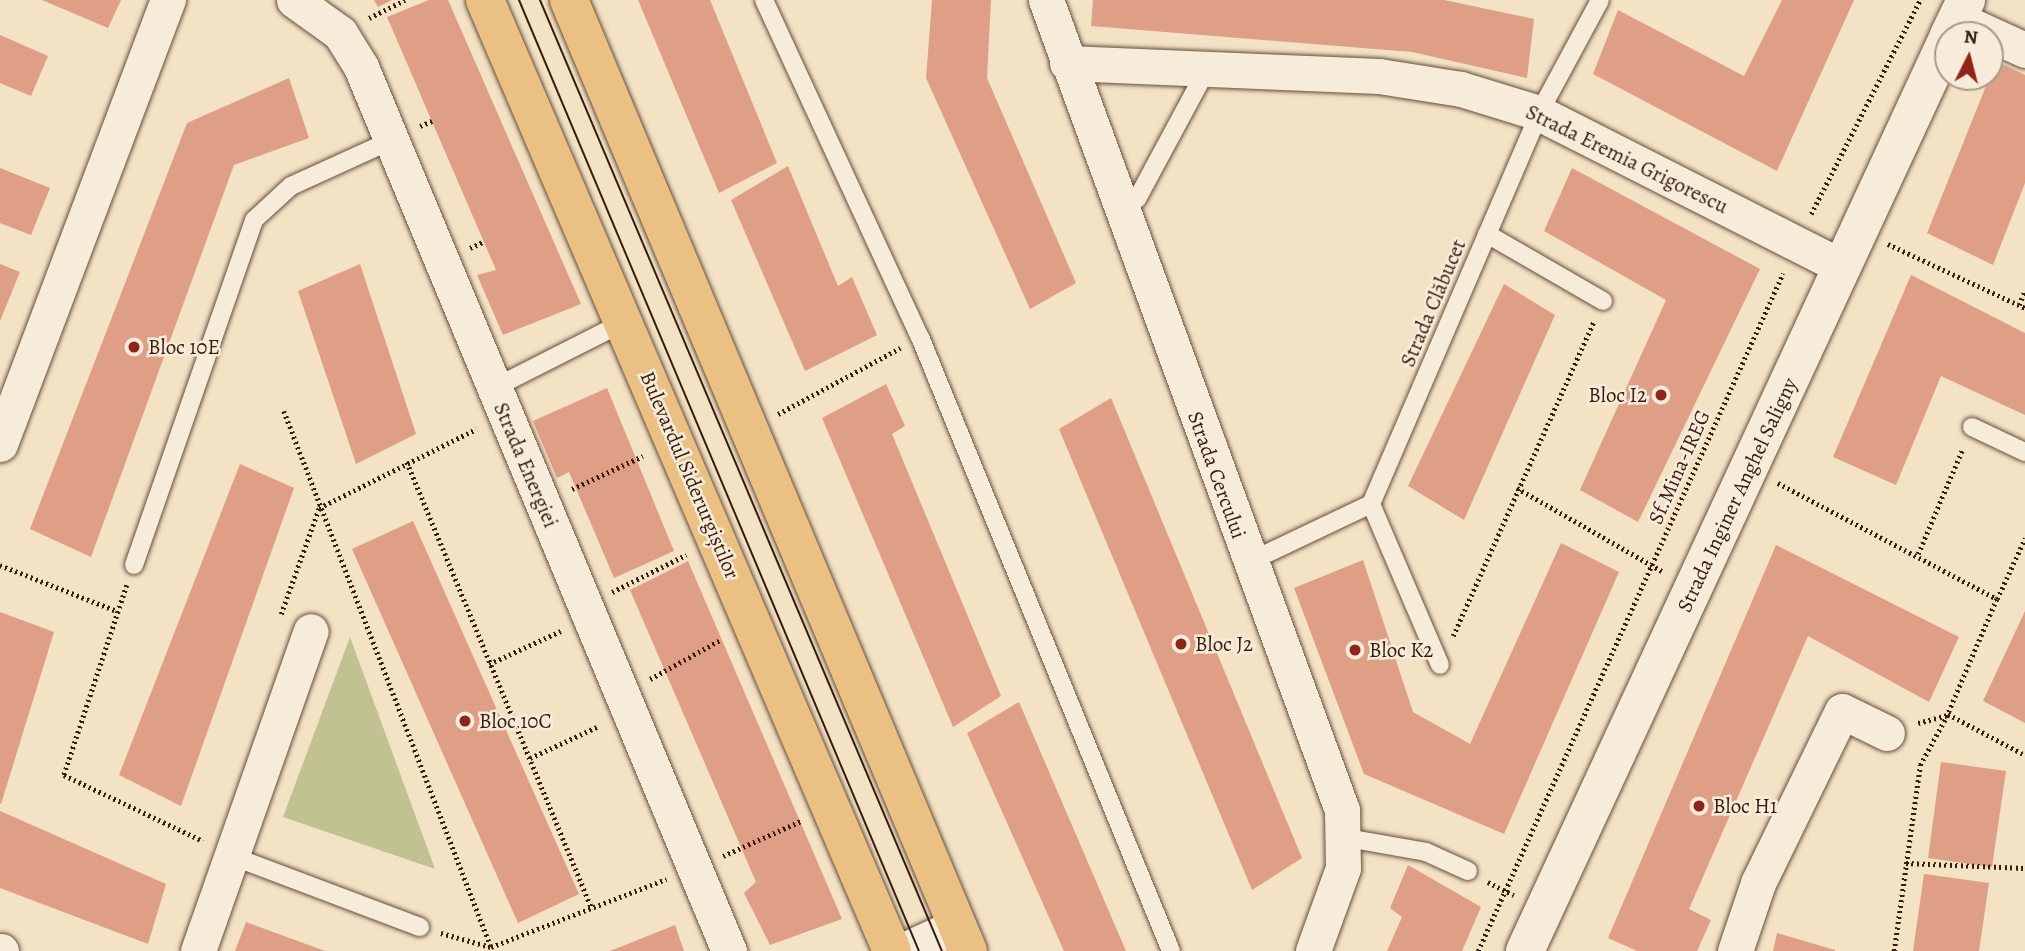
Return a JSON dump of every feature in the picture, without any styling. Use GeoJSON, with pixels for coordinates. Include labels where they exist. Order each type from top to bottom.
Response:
{"type":"FeatureCollection","features":[{"type":"Feature","properties":{"kind":"main road","name":"Bulevardul Siderurgiștilor"},"geometry":{"type":"LineString","coordinates":[[485,0],[892,951]]}},
{"type":"Feature","properties":{"kind":"main road"},"geometry":{"type":"LineString","coordinates":[[569,0],[962,939]]}},
{"type":"Feature","properties":{"kind":"main road","name":"Strada Inginer Anghel Saligny"},"geometry":{"type":"LineString","coordinates":[[1525,951],[1934,68]]}},
{"type":"Feature","properties":{"kind":"street"},"geometry":{"type":"LineString","coordinates":[[0,444],[169,0]]}},
{"type":"Feature","properties":{"kind":"street","name":"Strada Energiei"},"geometry":{"type":"LineString","coordinates":[[294,0],[340,33],[394,139],[499,402],[729,951]]}},
{"type":"Feature","properties":{"kind":"street","name":"Strada Cercului"},"geometry":{"type":"LineString","coordinates":[[1046,0],[1249,562],[1326,759],[1347,838],[1333,903],[1313,951]]}},
{"type":"Feature","properties":{"kind":"street"},"geometry":{"type":"LineString","coordinates":[[2004,42],[2025,50]]}},
{"type":"Feature","properties":{"kind":"street","name":"Strada Eremia Grigorescu"},"geometry":{"type":"LineString","coordinates":[[1067,63],[1379,76],[1461,89],[1539,113],[1842,267]]}},
{"type":"Feature","properties":{"kind":"street"},"geometry":{"type":"LineString","coordinates":[[198,951],[311,631]]}},
{"type":"Feature","properties":{"kind":"street"},"geometry":{"type":"LineString","coordinates":[[1735,951],[1758,883],[1842,710],[1887,733]]}},
{"type":"Feature","properties":{"kind":"street"},"geometry":{"type":"LineString","coordinates":[[902,951],[962,939]]}},
{"type":"Feature","properties":{"kind":"lane"},"geometry":{"type":"LineString","coordinates":[[781,0],[767,8],[920,337],[1171,951]]}},
{"type":"Feature","properties":{"kind":"lane","name":"Strada Clăbucet"},"geometry":{"type":"LineString","coordinates":[[1371,504],[1539,113],[1600,0]]}},
{"type":"Feature","properties":{"kind":"lane"},"geometry":{"type":"LineString","coordinates":[[1137,199],[1207,69]]}},
{"type":"Feature","properties":{"kind":"lane"},"geometry":{"type":"LineString","coordinates":[[134,565],[254,220],[290,187],[394,139]]}},
{"type":"Feature","properties":{"kind":"lane"},"geometry":{"type":"LineString","coordinates":[[1487,234],[1603,301]]}},
{"type":"Feature","properties":{"kind":"lane"},"geometry":{"type":"LineString","coordinates":[[499,402],[624,322]]}},
{"type":"Feature","properties":{"kind":"lane"},"geometry":{"type":"LineString","coordinates":[[1972,427],[2025,453]]}},
{"type":"Feature","properties":{"kind":"lane"},"geometry":{"type":"LineString","coordinates":[[1249,562],[1371,504],[1440,665]]}},
{"type":"Feature","properties":{"kind":"lane"},"geometry":{"type":"LineString","coordinates":[[1347,838],[1426,852],[1468,871]]}},
{"type":"Feature","properties":{"kind":"lane"},"geometry":{"type":"LineString","coordinates":[[232,856],[419,927]]}},
{"type":"Feature","properties":{"kind":"path"},"geometry":{"type":"LineString","coordinates":[[340,33],[405,0]]}},
{"type":"Feature","properties":{"kind":"path","name":"Sf.Mina-IREG"},"geometry":{"type":"LineString","coordinates":[[1478,951],[1796,243],[1920,0]]}},
{"type":"Feature","properties":{"kind":"path"},"geometry":{"type":"LineString","coordinates":[[1859,231],[2025,308]]}},
{"type":"Feature","properties":{"kind":"path"},"geometry":{"type":"LineString","coordinates":[[2019,305],[2025,290]]}},
{"type":"Feature","properties":{"kind":"path"},"geometry":{"type":"LineString","coordinates":[[1440,665],[1603,301]]}},
{"type":"Feature","properties":{"kind":"path"},"geometry":{"type":"LineString","coordinates":[[746,428],[920,337]]}},
{"type":"Feature","properties":{"kind":"path"},"geometry":{"type":"LineString","coordinates":[[278,623],[319,509],[407,462],[499,402]]}},
{"type":"Feature","properties":{"kind":"path"},"geometry":{"type":"LineString","coordinates":[[284,411],[319,509],[491,947]]}},
{"type":"Feature","properties":{"kind":"path"},"geometry":{"type":"LineString","coordinates":[[1918,554],[1972,427]]}},
{"type":"Feature","properties":{"kind":"path"},"geometry":{"type":"LineString","coordinates":[[543,503],[675,440]]}},
{"type":"Feature","properties":{"kind":"path"},"geometry":{"type":"LineString","coordinates":[[407,462],[592,909]]}},
{"type":"Feature","properties":{"kind":"path"},"geometry":{"type":"LineString","coordinates":[[1749,468],[1918,554],[1997,599]]}},
{"type":"Feature","properties":{"kind":"path"},"geometry":{"type":"LineString","coordinates":[[1517,488],[1693,588]]}},
{"type":"Feature","properties":{"kind":"path"},"geometry":{"type":"LineString","coordinates":[[1894,951],[1920,765],[1948,714],[2025,538]]}},
{"type":"Feature","properties":{"kind":"path"},"geometry":{"type":"LineString","coordinates":[[489,664],[717,539]]}},
{"type":"Feature","properties":{"kind":"path"},"geometry":{"type":"LineString","coordinates":[[0,565],[117,611]]}},
{"type":"Feature","properties":{"kind":"path"},"geometry":{"type":"LineString","coordinates":[[134,565],[64,775],[232,856]]}},
{"type":"Feature","properties":{"kind":"path"},"geometry":{"type":"LineString","coordinates":[[530,758],[625,704],[753,624]]}},
{"type":"Feature","properties":{"kind":"path"},"geometry":{"type":"LineString","coordinates":[[1948,714],[2025,755]]}},
{"type":"Feature","properties":{"kind":"path"},"geometry":{"type":"LineString","coordinates":[[419,927],[491,947],[693,869],[831,807]]}},
{"type":"Feature","properties":{"kind":"path"},"geometry":{"type":"LineString","coordinates":[[199,839],[204,826]]}},
{"type":"Feature","properties":{"kind":"path"},"geometry":{"type":"LineString","coordinates":[[1906,863],[2025,868]]}},
{"type":"Feature","properties":{"kind":"path"},"geometry":{"type":"LineString","coordinates":[[1468,871],[1544,911]]}},
{"type":"Feature","properties":{"kind":"green space"},"geometry":{"type":"Polygon","coordinates":[[[350,637],[435,869],[283,817],[350,637]]]}},
{"type":"Feature","properties":{"kind":"building"},"geometry":{"type":"Polygon","coordinates":[[[42,0],[121,0],[108,28],[42,0]]]}},
{"type":"Feature","properties":{"kind":"building"},"geometry":{"type":"Polygon","coordinates":[[[374,0],[392,0],[378,7],[374,0]]]}},
{"type":"Feature","properties":{"kind":"building"},"geometry":{"type":"Polygon","coordinates":[[[429,0],[448,0],[581,304],[503,335],[477,275],[496,270],[387,17],[429,0]]]}},
{"type":"Feature","properties":{"kind":"building"},"geometry":{"type":"Polygon","coordinates":[[[638,0],[710,0],[777,163],[719,193],[638,0]]]}},
{"type":"Feature","properties":{"kind":"building"},"geometry":{"type":"Polygon","coordinates":[[[932,0],[991,0],[987,78],[1076,283],[1030,309],[926,78],[932,0]]]}},
{"type":"Feature","properties":{"kind":"building"},"geometry":{"type":"Polygon","coordinates":[[[1093,0],[1444,0],[1534,19],[1527,78],[1412,52],[1091,26],[1093,0]]]}},
{"type":"Feature","properties":{"kind":"building"},"geometry":{"type":"Polygon","coordinates":[[[1782,0],[1854,0],[1777,171],[1593,74],[1618,10],[1744,76],[1782,0]]]}},
{"type":"Feature","properties":{"kind":"building"},"geometry":{"type":"Polygon","coordinates":[[[0,35],[48,56],[31,96],[0,83],[0,35]]]}},
{"type":"Feature","properties":{"kind":"building"},"geometry":{"type":"Polygon","coordinates":[[[2004,65],[2025,75],[2025,183],[1993,265],[1927,233],[1984,91],[2004,91],[2004,65]]]}},
{"type":"Feature","properties":{"kind":"building","name":"Bloc 10E"},"geometry":{"type":"Polygon","coordinates":[[[289,78],[309,138],[234,165],[91,557],[30,529],[187,123],[289,78]]]}},
{"type":"Feature","properties":{"kind":"building"},"geometry":{"type":"Polygon","coordinates":[[[788,166],[838,286],[852,277],[877,335],[805,371],[731,200],[788,166]]]}},
{"type":"Feature","properties":{"kind":"building"},"geometry":{"type":"Polygon","coordinates":[[[0,168],[50,188],[31,235],[0,223],[0,168]]]}},
{"type":"Feature","properties":{"kind":"building","name":"Bloc I2"},"geometry":{"type":"Polygon","coordinates":[[[1572,168],[1760,269],[1638,522],[1580,490],[1666,300],[1544,231],[1572,168]]]}},
{"type":"Feature","properties":{"kind":"building"},"geometry":{"type":"Polygon","coordinates":[[[0,264],[20,272],[0,321],[0,264]]]}},
{"type":"Feature","properties":{"kind":"building"},"geometry":{"type":"Polygon","coordinates":[[[360,264],[416,434],[356,464],[298,291],[360,264]]]}},
{"type":"Feature","properties":{"kind":"building"},"geometry":{"type":"Polygon","coordinates":[[[1911,275],[2025,333],[2025,415],[1941,376],[1896,485],[1833,457],[1911,275]]]}},
{"type":"Feature","properties":{"kind":"building"},"geometry":{"type":"Polygon","coordinates":[[[1504,284],[1555,315],[1464,520],[1408,486],[1504,284]]]}},
{"type":"Feature","properties":{"kind":"building"},"geometry":{"type":"Polygon","coordinates":[[[886,384],[905,426],[892,434],[1001,696],[953,727],[822,418],[886,384]]]}},
{"type":"Feature","properties":{"kind":"building"},"geometry":{"type":"Polygon","coordinates":[[[607,388],[674,551],[614,578],[569,472],[557,478],[533,421],[607,388]]]}},
{"type":"Feature","properties":{"kind":"building","name":"Bloc J2"},"geometry":{"type":"Polygon","coordinates":[[[1111,398],[1302,858],[1252,890],[1059,429],[1111,398]]]}},
{"type":"Feature","properties":{"kind":"building"},"geometry":{"type":"Polygon","coordinates":[[[240,464],[294,488],[181,806],[119,775],[240,464]]]}},
{"type":"Feature","properties":{"kind":"building","name":"Bloc 10C"},"geometry":{"type":"Polygon","coordinates":[[[413,521],[579,894],[518,923],[352,549],[413,521]]]}},
{"type":"Feature","properties":{"kind":"building","name":"Bloc K2"},"geometry":{"type":"Polygon","coordinates":[[[1561,543],[1619,572],[1504,834],[1364,774],[1294,588],[1363,560],[1413,712],[1470,744],[1561,543]]]}},
{"type":"Feature","properties":{"kind":"building","name":"Bloc H1"},"geometry":{"type":"Polygon","coordinates":[[[1776,545],[1959,637],[1929,702],[1808,636],[1689,909],[1711,920],[1697,951],[1637,951],[1608,938],[1776,545]]]}},
{"type":"Feature","properties":{"kind":"building"},"geometry":{"type":"Polygon","coordinates":[[[688,561],[842,919],[770,945],[744,893],[756,882],[630,590],[688,561]]]}},
{"type":"Feature","properties":{"kind":"building"},"geometry":{"type":"Polygon","coordinates":[[[2025,611],[2025,723],[1983,701],[2025,611]]]}},
{"type":"Feature","properties":{"kind":"building"},"geometry":{"type":"Polygon","coordinates":[[[0,612],[54,632],[1,804],[0,804],[0,612]]]}},
{"type":"Feature","properties":{"kind":"building"},"geometry":{"type":"Polygon","coordinates":[[[1019,702],[1126,951],[1064,951],[967,733],[1019,702]]]}},
{"type":"Feature","properties":{"kind":"building"},"geometry":{"type":"Polygon","coordinates":[[[1941,762],[2006,771],[1992,867],[1928,858],[1941,762]]]}},
{"type":"Feature","properties":{"kind":"building"},"geometry":{"type":"Polygon","coordinates":[[[0,811],[166,884],[148,944],[0,888],[0,811]]]}},
{"type":"Feature","properties":{"kind":"building"},"geometry":{"type":"Polygon","coordinates":[[[1408,865],[1481,907],[1462,951],[1387,951],[1402,917],[1390,908],[1408,865]]]}},
{"type":"Feature","properties":{"kind":"building"},"geometry":{"type":"Polygon","coordinates":[[[1924,874],[1989,883],[1979,951],[1913,951],[1924,874]]]}},
{"type":"Feature","properties":{"kind":"building"},"geometry":{"type":"Polygon","coordinates":[[[246,922],[325,951],[235,951],[246,922]]]}},
{"type":"Feature","properties":{"kind":"building"},"geometry":{"type":"Polygon","coordinates":[[[675,925],[684,951],[610,951],[675,925]]]}},
{"type":"Feature","properties":{"kind":"building"},"geometry":{"type":"Polygon","coordinates":[[[1777,933],[1835,950],[1835,951],[1773,951],[1777,933]]]}},
{"type":"Feature","properties":{"kind":"tram line"},"geometry":{"type":"LineString","coordinates":[[519,0],[919,951]]}},
{"type":"Feature","properties":{"kind":"tram line"},"geometry":{"type":"LineString","coordinates":[[540,0],[942,951]]}},
{"type":"Feature","properties":{"kind":"place","name":"Bloc 10E"},"geometry":{"type":"Point","coordinates":[134,347]}},
{"type":"Feature","properties":{"kind":"place","name":"Bloc I2"},"geometry":{"type":"Point","coordinates":[1661,395]}},
{"type":"Feature","properties":{"kind":"place","name":"Bloc J2"},"geometry":{"type":"Point","coordinates":[1181,644]}},
{"type":"Feature","properties":{"kind":"place","name":"Bloc K2"},"geometry":{"type":"Point","coordinates":[1355,650]}},
{"type":"Feature","properties":{"kind":"place","name":"Bloc 10C"},"geometry":{"type":"Point","coordinates":[465,721]}},
{"type":"Feature","properties":{"kind":"place","name":"Bloc H1"},"geometry":{"type":"Point","coordinates":[1699,806]}}]}
